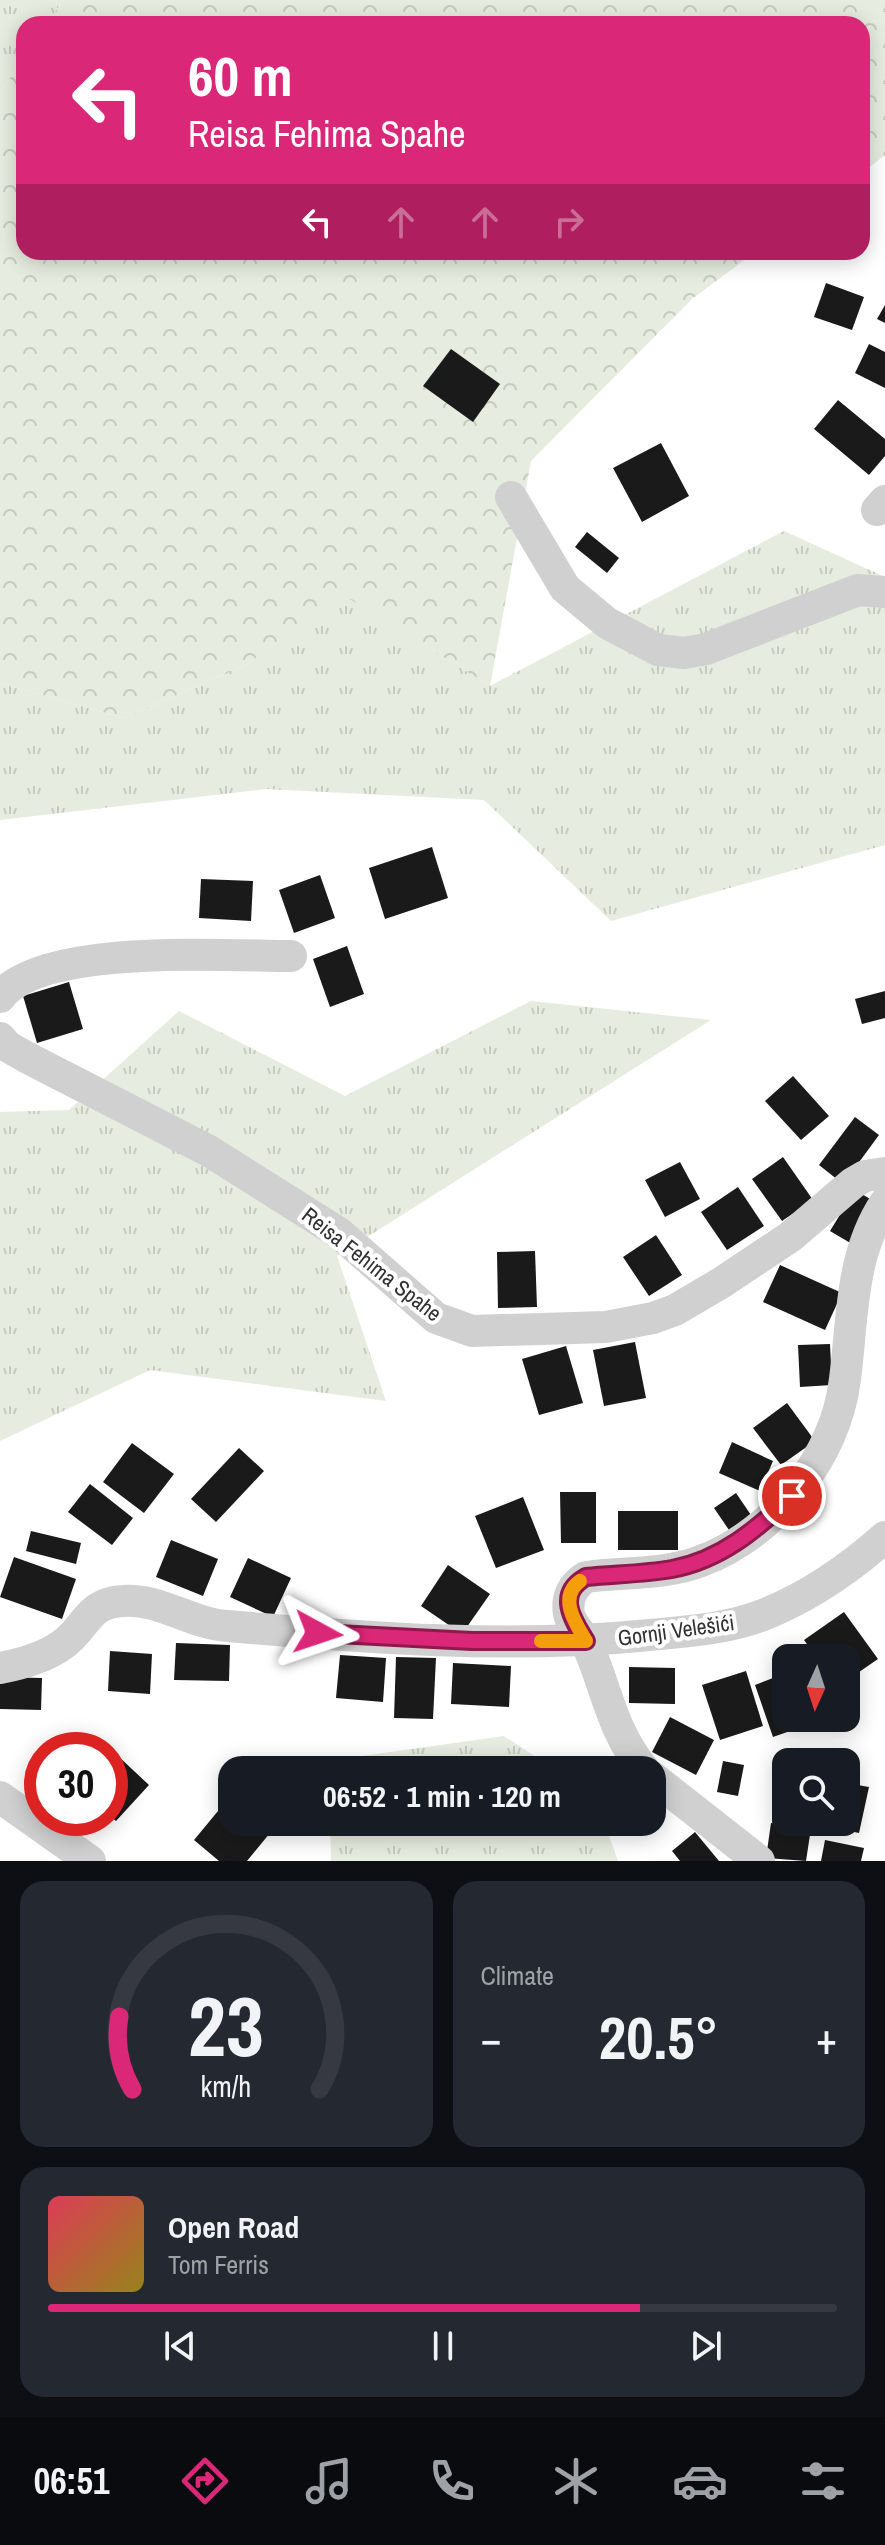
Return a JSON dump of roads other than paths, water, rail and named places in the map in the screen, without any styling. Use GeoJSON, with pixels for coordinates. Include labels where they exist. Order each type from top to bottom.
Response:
{"type":"FeatureCollection","features":[{"type":"Feature","properties":{"kind":"street"},"geometry":{"type":"LineString","coordinates":[[511,497],[565,588],[607,623],[658,650],[684,653],[706,649],[858,590],[885,592]]}},
{"type":"Feature","properties":{"kind":"street"},"geometry":{"type":"LineString","coordinates":[[0,997],[13,983],[34,973],[117,957],[291,956]]}},
{"type":"Feature","properties":{"kind":"street","name":"Reisa Fehima Spahe"},"geometry":{"type":"LineString","coordinates":[[0,1038],[26,1057],[209,1151],[339,1233],[436,1318],[472,1331],[606,1327],[664,1314],[721,1283],[778,1246],[853,1183],[865,1176],[885,1173]]}},
{"type":"Feature","properties":{"kind":"street"},"geometry":{"type":"LineString","coordinates":[[586,1641],[569,1615],[570,1595],[575,1583],[586,1577],[671,1569],[701,1561],[727,1548],[755,1531],[792,1496],[819,1457],[835,1422],[845,1382],[852,1293],[863,1251],[885,1203]]}},
{"type":"Feature","properties":{"kind":"street","name":"Gornji Velešići"},"geometry":{"type":"LineString","coordinates":[[0,1668],[42,1656],[63,1644],[94,1608],[119,1601],[144,1601],[222,1626],[362,1638],[586,1641],[730,1625],[764,1614],[837,1577],[885,1537]]}},
{"type":"Feature","properties":{"kind":"street","name":"Gornji Velešići"},"geometry":{"type":"LineString","coordinates":[[586,1641],[618,1731],[635,1756]]}},
{"type":"Feature","properties":{"kind":"street"},"geometry":{"type":"LineString","coordinates":[[666,1788],[759,1861]]}},
{"type":"Feature","properties":{"kind":"street"},"geometry":{"type":"LineString","coordinates":[[0,1797],[90,1861]]}}]}
